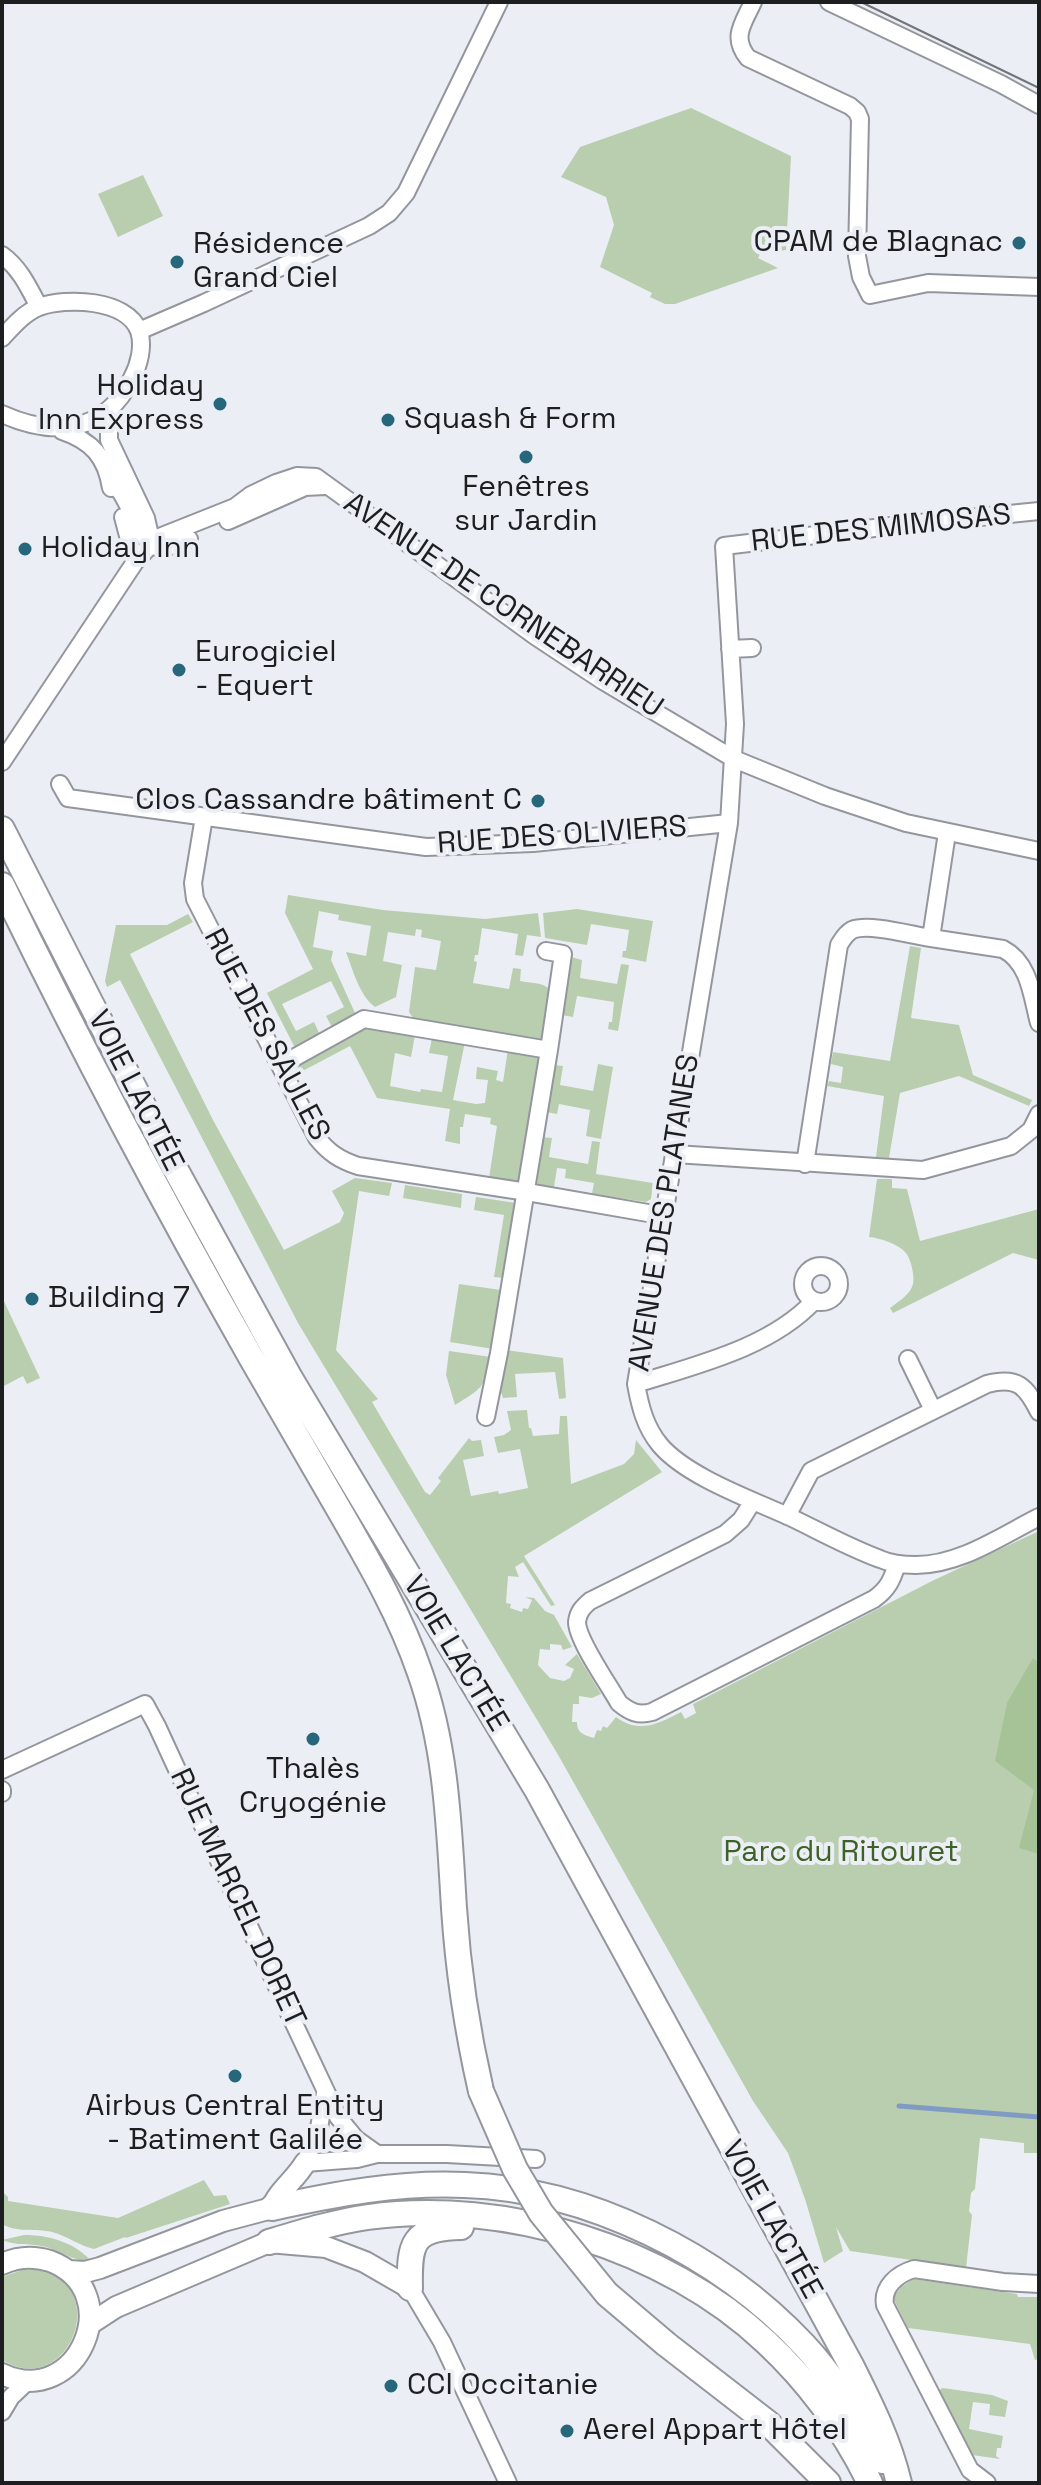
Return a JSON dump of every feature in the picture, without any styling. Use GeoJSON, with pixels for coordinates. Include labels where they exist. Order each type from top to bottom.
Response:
{"type":"FeatureCollection","features":[{"type":"Feature","properties":{"kind":"highway","name":"VOIE LACTÉE"},"geometry":{"type":"LineString","coordinates":[[2,829],[177,1172],[290,1378],[537,1790],[852,2367],[877,2415],[893,2457],[898,2483]]}},
{"type":"Feature","properties":{"kind":"highway","name":"VOIE LACTÉE"},"geometry":{"type":"LineString","coordinates":[[2,885],[47,978],[159,1189],[370,1563],[421,1674],[445,1780],[462,1990],[469,2038],[481,2091],[515,2169],[541,2213],[607,2294],[768,2423],[828,2483]]}},
{"type":"Feature","properties":{"kind":"highway"},"geometry":{"type":"LineString","coordinates":[[272,2208],[362,2190],[466,2185],[516,2191],[577,2205],[634,2225],[720,2273],[763,2304],[806,2346],[841,2392],[898,2483]]}},
{"type":"Feature","properties":{"kind":"highway"},"geometry":{"type":"LineString","coordinates":[[269,2242],[338,2222],[406,2214],[510,2219],[592,2241],[659,2270],[715,2302],[749,2327],[809,2387],[844,2435],[870,2483]]}},
{"type":"Feature","properties":{"kind":"highway"},"geometry":{"type":"LineString","coordinates":[[410,2288],[409,2256],[420,2236],[435,2229],[451,2227],[538,2226]]}},
{"type":"Feature","properties":{"kind":"main road"},"geometry":{"type":"LineString","coordinates":[[2,2248],[11,2261],[46,2260],[69,2271],[85,2272],[100,2268],[223,2221],[272,2208],[274,2200],[297,2177],[305,2163]]}},
{"type":"Feature","properties":{"kind":"main road"},"geometry":{"type":"LineString","coordinates":[[90,2324],[116,2307],[269,2242],[326,2247],[365,2262],[410,2288]]}},
{"type":"Feature","properties":{"kind":"main road"},"geometry":{"type":"LineString","coordinates":[[2,2374],[28,2381],[48,2377],[69,2365],[83,2347],[90,2324],[88,2301],[69,2271]]}},
{"type":"Feature","properties":{"kind":"street"},"geometry":{"type":"LineString","coordinates":[[139,331],[369,226],[389,213],[406,193],[499,2]]}},
{"type":"Feature","properties":{"kind":"street"},"geometry":{"type":"LineString","coordinates":[[753,2],[738,36],[740,49],[748,58],[850,106],[860,119],[857,256],[861,277],[870,295],[928,283],[1039,287]]}},
{"type":"Feature","properties":{"kind":"street"},"geometry":{"type":"LineString","coordinates":[[829,2],[1039,105]]}},
{"type":"Feature","properties":{"kind":"street"},"geometry":{"type":"LineString","coordinates":[[2,255],[22,277],[39,307]]}},
{"type":"Feature","properties":{"kind":"street"},"geometry":{"type":"LineString","coordinates":[[2,338],[21,318],[39,307],[88,301],[112,307],[128,317],[139,331],[141,351],[127,390],[109,409],[82,425],[56,428],[30,425],[2,414]]}},
{"type":"Feature","properties":{"kind":"street"},"geometry":{"type":"LineString","coordinates":[[109,409],[109,440],[146,518],[151,546]]}},
{"type":"Feature","properties":{"kind":"street"},"geometry":{"type":"LineString","coordinates":[[56,428],[79,437],[98,453],[129,533],[134,564]]}},
{"type":"Feature","properties":{"kind":"street","name":"AVENUE DE CORNEBARRIEU"},"geometry":{"type":"LineString","coordinates":[[327,486],[305,487],[165,548],[151,546],[157,538],[235,507],[276,483],[305,475],[316,477],[535,636],[603,681],[734,759],[825,796],[906,823],[1039,851]]}},
{"type":"Feature","properties":{"kind":"street"},"geometry":{"type":"LineString","coordinates":[[109,477],[119,487],[138,529],[151,546]]}},
{"type":"Feature","properties":{"kind":"street","name":"AVENUE DE CORNEBARRIEU"},"geometry":{"type":"LineString","coordinates":[[146,518],[167,524],[226,501],[251,495]]}},
{"type":"Feature","properties":{"kind":"street","name":"RUE DES MIMOSAS"},"geometry":{"type":"LineString","coordinates":[[724,546],[1039,511]]}},
{"type":"Feature","properties":{"kind":"street"},"geometry":{"type":"LineString","coordinates":[[2,762],[134,564],[151,546]]}},
{"type":"Feature","properties":{"kind":"street","name":"AVENUE DES PLATANES"},"geometry":{"type":"LineString","coordinates":[[724,546],[735,724],[729,823],[636,1384],[639,1404],[646,1426],[661,1446],[692,1470],[753,1501],[897,1564]]}},
{"type":"Feature","properties":{"kind":"street"},"geometry":{"type":"LineString","coordinates":[[730,649],[752,648]]}},
{"type":"Feature","properties":{"kind":"street","name":"RUE DES OLIVIERS"},"geometry":{"type":"LineString","coordinates":[[60,784],[68,798],[426,847],[533,843],[729,823]]}},
{"type":"Feature","properties":{"kind":"street","name":"RUE DES SAULES"},"geometry":{"type":"LineString","coordinates":[[204,817],[193,883],[195,899],[317,1138],[328,1151],[342,1161],[358,1166],[665,1216]]}},
{"type":"Feature","properties":{"kind":"street"},"geometry":{"type":"LineString","coordinates":[[931,938],[947,833]]}},
{"type":"Feature","properties":{"kind":"street"},"geometry":{"type":"LineString","coordinates":[[805,1164],[839,945],[845,935],[854,929],[866,928],[1003,949],[1012,954],[1024,969],[1039,1023]]}},
{"type":"Feature","properties":{"kind":"street"},"geometry":{"type":"LineString","coordinates":[[486,1417],[527,1192],[563,954],[546,951]]}},
{"type":"Feature","properties":{"kind":"street"},"geometry":{"type":"LineString","coordinates":[[281,1065],[364,1019],[549,1050]]}},
{"type":"Feature","properties":{"kind":"street"},"geometry":{"type":"LineString","coordinates":[[675,1154],[910,1171],[934,1168],[1011,1146],[1031,1130],[1039,1114]]}},
{"type":"Feature","properties":{"kind":"street"},"geometry":{"type":"LineString","coordinates":[[636,1384],[730,1354],[794,1320],[814,1301]]}},
{"type":"Feature","properties":{"kind":"street"},"geometry":{"type":"LineString","coordinates":[[908,1359],[933,1410]]}},
{"type":"Feature","properties":{"kind":"street"},"geometry":{"type":"LineString","coordinates":[[787,1516],[811,1471],[987,1384],[1001,1380],[1014,1382],[1024,1388],[1039,1412]]}},
{"type":"Feature","properties":{"kind":"street"},"geometry":{"type":"LineString","coordinates":[[753,1501],[741,1520],[725,1534],[581,1608],[577,1619],[579,1634],[619,1703],[628,1710],[641,1715],[652,1712],[874,1599],[884,1592],[892,1580],[897,1564],[932,1564],[955,1558],[1039,1517]]}},
{"type":"Feature","properties":{"kind":"street","name":"RUE MARCEL DORET"},"geometry":{"type":"LineString","coordinates":[[2,1770],[145,1704],[325,2093],[338,2117],[356,2139],[377,2154]]}},
{"type":"Feature","properties":{"kind":"street"},"geometry":{"type":"LineString","coordinates":[[325,2093],[319,2128],[305,2163],[357,2159],[377,2154],[503,2155],[536,2159]]}},
{"type":"Feature","properties":{"kind":"street"},"geometry":{"type":"LineString","coordinates":[[987,2483],[970,2470],[885,2305],[884,2296],[886,2289],[902,2272],[914,2269],[1039,2284]]}},
{"type":"Feature","properties":{"kind":"street"},"geometry":{"type":"LineString","coordinates":[[410,2288],[442,2342],[508,2483]]}},
{"type":"Feature","properties":{"kind":"street"},"geometry":{"type":"LineString","coordinates":[[2,2412],[17,2390],[28,2381]]}},
{"type":"Feature","properties":{"kind":"green space"},"geometry":{"type":"Polygon","coordinates":[[[691,108],[791,156],[786,250],[770,252],[763,248],[758,258],[778,268],[675,304],[665,304],[650,297],[652,293],[600,267],[614,225],[606,197],[561,177],[580,147],[691,108]]]}},
{"type":"Feature","properties":{"kind":"green space"},"geometry":{"type":"Polygon","coordinates":[[[143,175],[163,216],[118,237],[98,194],[143,175]]]}},
{"type":"Feature","properties":{"kind":"green space"},"geometry":{"type":"Polygon","coordinates":[[[288,895],[383,910],[485,919],[538,913],[541,937],[527,935],[523,956],[515,955],[518,934],[482,928],[478,955],[475,955],[474,961],[477,962],[473,983],[509,989],[513,968],[521,969],[520,981],[548,988],[551,991],[543,1037],[536,1040],[415,1021],[409,1012],[415,967],[436,970],[441,941],[421,937],[422,930],[416,929],[415,936],[388,932],[383,961],[402,965],[396,997],[375,1007],[361,989],[346,952],[366,956],[371,926],[338,920],[339,915],[319,911],[313,947],[333,951],[331,960],[355,1013],[333,1029],[326,1016],[344,1007],[331,981],[282,1004],[296,1031],[314,1022],[320,1035],[295,1048],[267,993],[313,969],[285,913],[288,895]]]}},
{"type":"Feature","properties":{"kind":"green space"},"geometry":{"type":"Polygon","coordinates":[[[577,909],[653,921],[646,962],[622,957],[629,930],[591,924],[587,945],[545,938],[543,913],[577,909]]]}},
{"type":"Feature","properties":{"kind":"green space","name":"Parc du Ritouret"},"geometry":{"type":"Polygon","coordinates":[[[188,914],[193,922],[130,954],[213,1120],[284,1250],[340,1222],[344,1213],[332,1191],[355,1178],[392,1183],[389,1196],[359,1191],[336,1350],[378,1399],[372,1402],[425,1492],[430,1495],[441,1481],[438,1478],[469,1438],[472,1441],[481,1440],[484,1456],[463,1460],[471,1496],[528,1488],[520,1449],[498,1453],[494,1437],[511,1430],[507,1411],[527,1410],[533,1436],[559,1434],[560,1416],[567,1416],[571,1484],[624,1464],[634,1454],[636,1440],[662,1472],[524,1556],[555,1605],[551,1606],[523,1562],[515,1567],[519,1577],[508,1576],[506,1603],[511,1604],[510,1608],[522,1612],[523,1608],[528,1609],[532,1600],[525,1597],[534,1598],[545,1611],[554,1615],[572,1647],[563,1650],[561,1645],[550,1644],[550,1650],[540,1649],[538,1665],[550,1678],[564,1681],[570,1678],[574,1669],[565,1665],[577,1654],[601,1694],[592,1698],[579,1696],[579,1704],[573,1704],[572,1722],[577,1722],[582,1733],[594,1738],[597,1730],[601,1731],[603,1726],[607,1728],[616,1717],[641,1726],[681,1712],[685,1719],[696,1713],[693,1704],[932,1581],[1039,1531],[1039,2153],[1024,2153],[1024,2143],[980,2138],[975,2189],[971,2193],[969,2211],[972,2215],[966,2268],[850,2251],[836,2227],[843,2251],[824,2263],[788,2153],[753,2101],[557,1753],[298,1323],[120,980],[107,987],[105,981],[116,925],[167,925],[188,914]]]}},
{"type":"Feature","properties":{"kind":"green space"},"geometry":{"type":"Polygon","coordinates":[[[910,946],[921,948],[911,1018],[959,1025],[973,1075],[1032,1100],[1029,1106],[959,1076],[900,1093],[889,1158],[876,1157],[884,1096],[827,1086],[829,1081],[841,1083],[843,1067],[831,1064],[833,1052],[890,1061],[910,946]]]}},
{"type":"Feature","properties":{"kind":"green space"},"geometry":{"type":"Polygon","coordinates":[[[571,957],[582,960],[580,978],[617,984],[621,964],[629,965],[618,1031],[608,1029],[614,1002],[577,996],[573,1017],[562,1015],[571,957]]]}},
{"type":"Feature","properties":{"kind":"green space"},"geometry":{"type":"Polygon","coordinates":[[[370,1028],[415,1035],[411,1057],[395,1053],[390,1086],[420,1092],[421,1089],[442,1092],[448,1056],[429,1053],[432,1038],[465,1042],[453,1100],[485,1103],[488,1080],[476,1079],[477,1067],[498,1071],[496,1080],[503,1082],[508,1049],[540,1059],[521,1179],[489,1178],[497,1126],[490,1124],[491,1118],[465,1114],[463,1127],[460,1127],[460,1144],[445,1141],[450,1109],[377,1098],[350,1046],[295,1075],[300,1063],[370,1028]]]}},
{"type":"Feature","properties":{"kind":"green space"},"geometry":{"type":"Polygon","coordinates":[[[598,1064],[613,1067],[601,1139],[586,1136],[590,1110],[559,1104],[557,1114],[546,1112],[554,1065],[563,1066],[560,1085],[593,1091],[598,1064]]]}},
{"type":"Feature","properties":{"kind":"green space"},"geometry":{"type":"Polygon","coordinates":[[[542,1137],[552,1138],[549,1157],[588,1164],[592,1141],[600,1142],[596,1174],[653,1183],[651,1199],[646,1202],[592,1194],[594,1183],[565,1178],[566,1169],[557,1168],[554,1187],[537,1185],[542,1137]]]}},
{"type":"Feature","properties":{"kind":"green space"},"geometry":{"type":"Polygon","coordinates":[[[877,1179],[892,1179],[892,1188],[907,1189],[920,1241],[1039,1209],[1039,1260],[1013,1253],[893,1313],[890,1308],[912,1288],[913,1272],[902,1249],[869,1237],[877,1179]]]}},
{"type":"Feature","properties":{"kind":"green space"},"geometry":{"type":"Polygon","coordinates":[[[405,1185],[462,1194],[461,1208],[403,1198],[405,1185]]]}},
{"type":"Feature","properties":{"kind":"green space"},"geometry":{"type":"Polygon","coordinates":[[[476,1197],[516,1203],[504,1278],[494,1277],[504,1215],[474,1210],[476,1197]]]}},
{"type":"Feature","properties":{"kind":"green space"},"geometry":{"type":"Polygon","coordinates":[[[459,1284],[501,1290],[493,1349],[450,1342],[459,1284]]]}},
{"type":"Feature","properties":{"kind":"green space"},"geometry":{"type":"Polygon","coordinates":[[[2,1297],[40,1378],[27,1384],[23,1376],[2,1387],[2,1297]]]}},
{"type":"Feature","properties":{"kind":"green space"},"geometry":{"type":"Polygon","coordinates":[[[506,1350],[563,1358],[566,1398],[559,1399],[555,1372],[515,1374],[517,1397],[503,1398],[500,1389],[506,1350]]]}},
{"type":"Feature","properties":{"kind":"green space"},"geometry":{"type":"Polygon","coordinates":[[[449,1351],[491,1357],[480,1387],[455,1405],[446,1375],[449,1351]]]}},
{"type":"Feature","properties":{"kind":"green space"},"geometry":{"type":"Polygon","coordinates":[[[1033,1658],[1039,1663],[1039,1854],[1019,1848],[1034,1790],[995,1761],[1007,1703],[1033,1658]]]}},
{"type":"Feature","properties":{"kind":"green space"},"geometry":{"type":"Polygon","coordinates":[[[204,2180],[214,2196],[226,2195],[230,2204],[94,2249],[52,2232],[2,2224],[2,2191],[8,2201],[118,2218],[204,2180]]]}},
{"type":"Feature","properties":{"kind":"green space"},"geometry":{"type":"Polygon","coordinates":[[[24,2235],[62,2241],[92,2262],[42,2246],[2,2240],[24,2235]]]}},
{"type":"Feature","properties":{"kind":"green space"},"geometry":{"type":"Polygon","coordinates":[[[22,2270],[41,2271],[62,2281],[74,2298],[77,2317],[73,2337],[62,2354],[46,2365],[26,2368],[2,2360],[2,2277],[22,2270]]]}},
{"type":"Feature","properties":{"kind":"green space"},"geometry":{"type":"Polygon","coordinates":[[[913,2279],[1017,2294],[1018,2297],[1039,2297],[1039,2359],[1035,2360],[1030,2344],[908,2328],[893,2298],[901,2287],[913,2279]]]}},
{"type":"Feature","properties":{"kind":"green space"},"geometry":{"type":"Polygon","coordinates":[[[939,2390],[992,2395],[1008,2401],[1005,2417],[989,2415],[990,2404],[973,2402],[969,2429],[1003,2436],[1001,2448],[997,2448],[996,2456],[1000,2459],[972,2455],[939,2390]]]}},
{"type":"Feature","properties":{"kind":"waterway"},"geometry":{"type":"LineString","coordinates":[[899,2106],[1039,2117]]}},
{"type":"Feature","properties":{"kind":"tram line"},"geometry":{"type":"LineString","coordinates":[[861,2],[1039,88]]}},
{"type":"Feature","properties":{"kind":"place","name":"CPAM de Blagnac"},"geometry":{"type":"Point","coordinates":[1019,243]}},
{"type":"Feature","properties":{"kind":"place","name":"Résidence Grand Ciel"},"geometry":{"type":"Point","coordinates":[177,262]}},
{"type":"Feature","properties":{"kind":"place","name":"Holiday Inn Express"},"geometry":{"type":"Point","coordinates":[220,404]}},
{"type":"Feature","properties":{"kind":"place","name":"Squash & Form"},"geometry":{"type":"Point","coordinates":[388,420]}},
{"type":"Feature","properties":{"kind":"place","name":"Fenêtres sur Jardin"},"geometry":{"type":"Point","coordinates":[526,457]}},
{"type":"Feature","properties":{"kind":"place","name":"Holiday Inn"},"geometry":{"type":"Point","coordinates":[25,549]}},
{"type":"Feature","properties":{"kind":"place","name":"Eurogiciel - Equert"},"geometry":{"type":"Point","coordinates":[179,670]}},
{"type":"Feature","properties":{"kind":"place","name":"Clos Cassandre bâtiment C"},"geometry":{"type":"Point","coordinates":[538,801]}},
{"type":"Feature","properties":{"kind":"place","name":"Building 7"},"geometry":{"type":"Point","coordinates":[32,1299]}},
{"type":"Feature","properties":{"kind":"place","name":"Thalès Cryogénie"},"geometry":{"type":"Point","coordinates":[313,1739]}},
{"type":"Feature","properties":{"kind":"place","name":"Airbus Central Entity - Batiment Galilée"},"geometry":{"type":"Point","coordinates":[235,2076]}},
{"type":"Feature","properties":{"kind":"place","name":"CCI Occitanie"},"geometry":{"type":"Point","coordinates":[391,2386]}},
{"type":"Feature","properties":{"kind":"place","name":"Aerel Appart Hôtel"},"geometry":{"type":"Point","coordinates":[567,2431]}}]}
